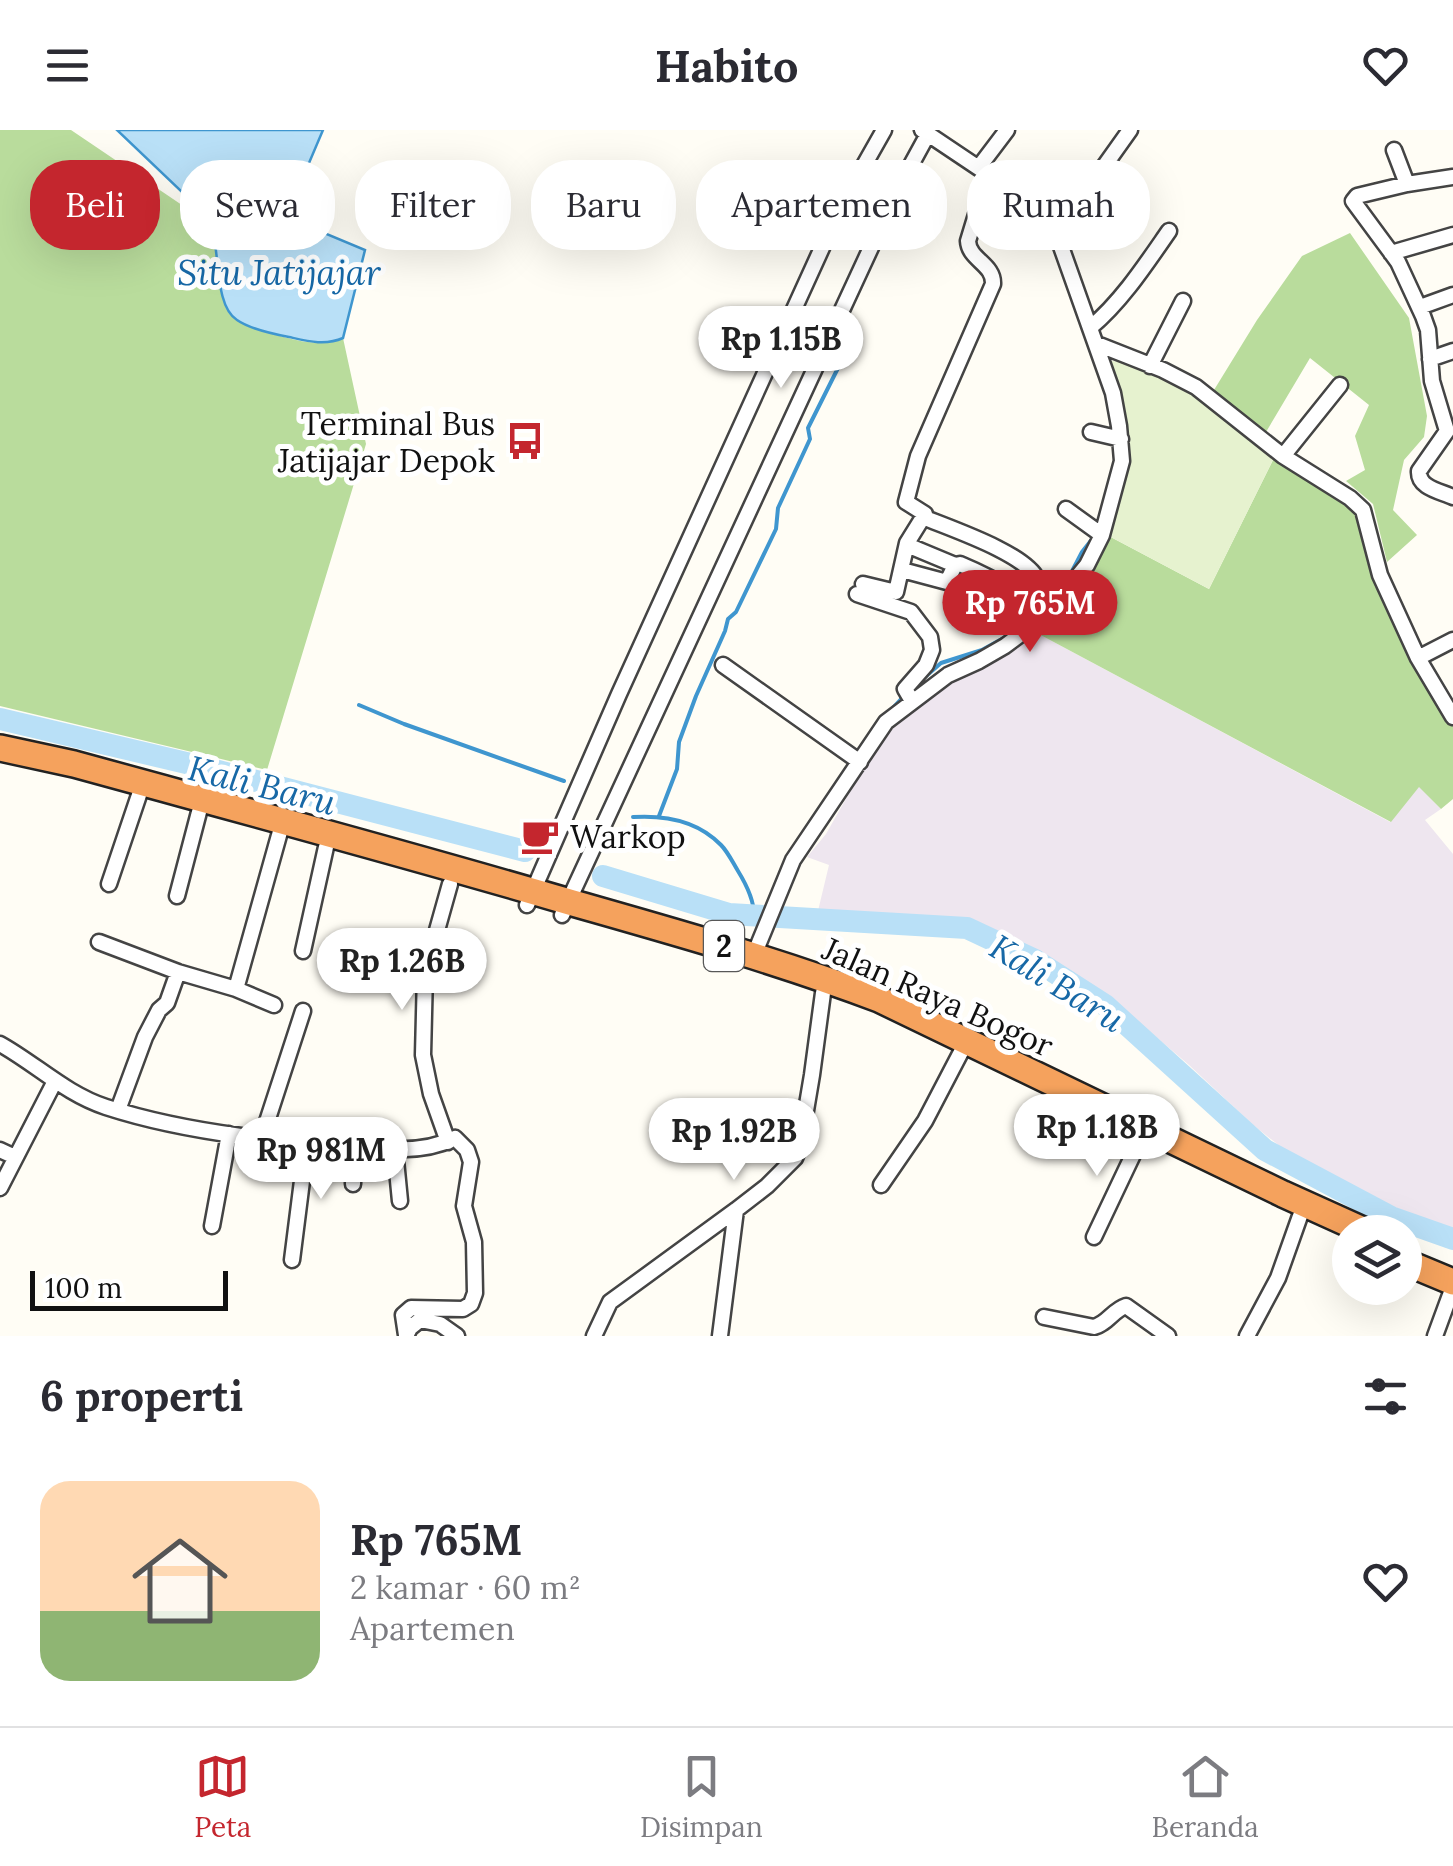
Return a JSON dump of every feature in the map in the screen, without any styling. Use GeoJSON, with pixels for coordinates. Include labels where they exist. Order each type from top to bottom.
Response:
{"type":"FeatureCollection","features":[{"type":"Feature","properties":{"kind":"highway","name":"Jalan Raya Bogor"},"geometry":{"type":"LineString","coordinates":[[0,748],[74,764],[281,828],[564,908],[823,992],[961,1052],[1332,1231]]}},
{"type":"Feature","properties":{"kind":"highway","name":"Jalan Raya Bogor"},"geometry":{"type":"LineString","coordinates":[[0,761],[198,812],[281,828],[326,847],[450,884],[530,898]]}},
{"type":"Feature","properties":{"kind":"highway","name":"Jalan Raya Bogor"},"geometry":{"type":"LineString","coordinates":[[564,908],[758,945],[1332,1216]]}},
{"type":"Feature","properties":{"kind":"highway"},"geometry":{"type":"LineString","coordinates":[[1422,1255],[1453,1268]]}},
{"type":"Feature","properties":{"kind":"highway"},"geometry":{"type":"LineString","coordinates":[[1422,1270],[1453,1285]]}},
{"type":"Feature","properties":{"kind":"street"},"geometry":{"type":"LineString","coordinates":[[867,160],[884,130]]}},
{"type":"Feature","properties":{"kind":"street"},"geometry":{"type":"LineString","coordinates":[[990,160],[1007,130]]}},
{"type":"Feature","properties":{"kind":"street"},"geometry":{"type":"LineString","coordinates":[[1109,160],[1130,130]]}},
{"type":"Feature","properties":{"kind":"street"},"geometry":{"type":"LineString","coordinates":[[911,160],[925,132],[967,160]]}},
{"type":"Feature","properties":{"kind":"street"},"geometry":{"type":"LineString","coordinates":[[1394,150],[1407,184]]}},
{"type":"Feature","properties":{"kind":"street"},"geometry":{"type":"LineString","coordinates":[[1453,177],[1407,184],[1354,199],[1398,262],[1428,330],[1432,380],[1448,412],[1450,433],[1419,471],[1418,478],[1424,485],[1453,496]]}},
{"type":"Feature","properties":{"kind":"street"},"geometry":{"type":"LineString","coordinates":[[1091,327],[1146,264],[1168,231]]}},
{"type":"Feature","properties":{"kind":"street"},"geometry":{"type":"LineString","coordinates":[[1391,253],[1453,235]]}},
{"type":"Feature","properties":{"kind":"street"},"geometry":{"type":"LineString","coordinates":[[530,898],[821,250]]}},
{"type":"Feature","properties":{"kind":"street"},"geometry":{"type":"LineString","coordinates":[[564,908],[869,250]]}},
{"type":"Feature","properties":{"kind":"street"},"geometry":{"type":"LineString","coordinates":[[909,696],[906,687],[931,655],[930,637],[910,612],[860,589],[895,593],[907,545],[923,518],[924,512],[906,501],[918,456],[993,284],[990,271],[969,250]]}},
{"type":"Feature","properties":{"kind":"street"},"geometry":{"type":"LineString","coordinates":[[758,945],[793,860],[855,759],[886,722],[909,696],[1005,646],[1087,564],[1122,461],[1113,393],[1063,250]]}},
{"type":"Feature","properties":{"kind":"street"},"geometry":{"type":"LineString","coordinates":[[1420,307],[1453,295]]}},
{"type":"Feature","properties":{"kind":"street"},"geometry":{"type":"LineString","coordinates":[[1150,366],[1183,301]]}},
{"type":"Feature","properties":{"kind":"street"},"geometry":{"type":"LineString","coordinates":[[1097,344],[1196,387],[1283,456],[1363,510],[1380,575],[1418,658],[1453,717]]}},
{"type":"Feature","properties":{"kind":"street"},"geometry":{"type":"LineString","coordinates":[[1430,358],[1453,351]]}},
{"type":"Feature","properties":{"kind":"street"},"geometry":{"type":"LineString","coordinates":[[1283,456],[1340,385]]}},
{"type":"Feature","properties":{"kind":"street"},"geometry":{"type":"LineString","coordinates":[[1091,432],[1117,438]]}},
{"type":"Feature","properties":{"kind":"street"},"geometry":{"type":"LineString","coordinates":[[1066,509],[1099,533]]}},
{"type":"Feature","properties":{"kind":"street"},"geometry":{"type":"LineString","coordinates":[[923,518],[996,548],[1024,565],[1036,577],[1046,608]]}},
{"type":"Feature","properties":{"kind":"street"},"geometry":{"type":"LineString","coordinates":[[907,545],[984,574],[1046,608]]}},
{"type":"Feature","properties":{"kind":"street"},"geometry":{"type":"LineString","coordinates":[[902,570],[948,582],[954,565]]}},
{"type":"Feature","properties":{"kind":"street"},"geometry":{"type":"LineString","coordinates":[[1418,658],[1453,640]]}},
{"type":"Feature","properties":{"kind":"street"},"geometry":{"type":"LineString","coordinates":[[723,666],[855,759]]}},
{"type":"Feature","properties":{"kind":"street"},"geometry":{"type":"LineString","coordinates":[[109,884],[140,796]]}},
{"type":"Feature","properties":{"kind":"street"},"geometry":{"type":"LineString","coordinates":[[177,896],[198,812]]}},
{"type":"Feature","properties":{"kind":"street"},"geometry":{"type":"LineString","coordinates":[[236,989],[281,828]]}},
{"type":"Feature","properties":{"kind":"street"},"geometry":{"type":"LineString","coordinates":[[303,950],[326,847]]}},
{"type":"Feature","properties":{"kind":"street"},"geometry":{"type":"LineString","coordinates":[[406,1336],[403,1317],[411,1308],[463,1309],[474,1301],[476,1282],[474,1242],[464,1206],[471,1162],[468,1150],[451,1140],[431,1094],[423,1056],[425,973],[450,884]]}},
{"type":"Feature","properties":{"kind":"street"},"geometry":{"type":"LineString","coordinates":[[99,942],[274,1005]]}},
{"type":"Feature","properties":{"kind":"street"},"geometry":{"type":"LineString","coordinates":[[361,964],[425,973]]}},
{"type":"Feature","properties":{"kind":"street"},"geometry":{"type":"LineString","coordinates":[[118,1110],[145,1037],[166,1003],[178,972]]}},
{"type":"Feature","properties":{"kind":"street"},"geometry":{"type":"LineString","coordinates":[[594,1336],[610,1302],[736,1210],[788,1166],[800,1146],[823,992]]}},
{"type":"Feature","properties":{"kind":"street"},"geometry":{"type":"LineString","coordinates":[[262,1138],[303,1011]]}},
{"type":"Feature","properties":{"kind":"street"},"geometry":{"type":"LineString","coordinates":[[0,1044],[90,1100],[182,1126],[262,1138],[396,1150],[451,1140]]}},
{"type":"Feature","properties":{"kind":"street"},"geometry":{"type":"LineString","coordinates":[[881,1184],[925,1121],[961,1052]]}},
{"type":"Feature","properties":{"kind":"street"},"geometry":{"type":"LineString","coordinates":[[0,1188],[55,1081]]}},
{"type":"Feature","properties":{"kind":"street"},"geometry":{"type":"LineString","coordinates":[[212,1226],[229,1134]]}},
{"type":"Feature","properties":{"kind":"street"},"geometry":{"type":"LineString","coordinates":[[292,1260],[302,1173],[311,1140]]}},
{"type":"Feature","properties":{"kind":"street"},"geometry":{"type":"LineString","coordinates":[[1094,1237],[1140,1140]]}},
{"type":"Feature","properties":{"kind":"street"},"geometry":{"type":"LineString","coordinates":[[353,1184],[354,1145]]}},
{"type":"Feature","properties":{"kind":"street"},"geometry":{"type":"LineString","coordinates":[[0,1150],[15,1157]]}},
{"type":"Feature","properties":{"kind":"street"},"geometry":{"type":"LineString","coordinates":[[396,1150],[400,1201]]}},
{"type":"Feature","properties":{"kind":"street"},"geometry":{"type":"LineString","coordinates":[[720,1336],[736,1210]]}},
{"type":"Feature","properties":{"kind":"street"},"geometry":{"type":"LineString","coordinates":[[1247,1336],[1278,1278],[1300,1216]]}},
{"type":"Feature","properties":{"kind":"street"},"geometry":{"type":"LineString","coordinates":[[1435,1336],[1453,1285]]}},
{"type":"Feature","properties":{"kind":"street"},"geometry":{"type":"LineString","coordinates":[[1044,1317],[1098,1326],[1126,1306],[1168,1336]]}},
{"type":"Feature","properties":{"kind":"street"},"geometry":{"type":"LineString","coordinates":[[406,1336],[420,1320],[440,1324],[457,1336]]}},
{"type":"Feature","properties":{"kind":"shaded area"},"geometry":{"type":"Polygon","coordinates":[[[1035,632],[1390,822],[1419,786],[1441,809],[1425,820],[1453,854],[1453,1231],[1422,1220],[1422,1215],[1408,1215],[1301,1163],[1114,1001],[1067,975],[1037,951],[999,932],[959,922],[904,916],[817,915],[829,865],[807,857],[826,834],[880,739],[941,683],[1035,632]]]}},
{"type":"Feature","properties":{"kind":"green space"},"geometry":{"type":"Polygon","coordinates":[[[0,130],[71,130],[115,160],[30,160],[30,250],[160,250],[160,190],[180,204],[180,250],[218,250],[238,321],[303,341],[343,338],[366,444],[267,770],[0,706],[0,130]]]}},
{"type":"Feature","properties":{"kind":"green space"},"geometry":{"type":"Polygon","coordinates":[[[1350,233],[1409,318],[1427,416],[1424,437],[1404,460],[1393,510],[1417,535],[1387,562],[1373,504],[1346,481],[1365,470],[1355,436],[1369,405],[1310,358],[1266,432],[1214,390],[1302,256],[1350,233]]]}},
{"type":"Feature","properties":{"kind":"green space"},"geometry":{"type":"Polygon","coordinates":[[[1107,360],[1176,383],[1275,456],[1209,589],[1105,534],[1123,481],[1107,360]]]}},
{"type":"Feature","properties":{"kind":"green space"},"geometry":{"type":"Polygon","coordinates":[[[1275,456],[1360,514],[1373,576],[1406,649],[1453,726],[1453,799],[1441,809],[1419,787],[1391,822],[1035,632],[1105,534],[1209,589],[1275,456]]]}},
{"type":"Feature","properties":{"kind":"water","name":"Situ Jatijajar"},"geometry":{"type":"Polygon","coordinates":[[[117,130],[323,130],[310,160],[180,160],[180,190],[160,171],[160,160],[148,160],[117,130]]]}},
{"type":"Feature","properties":{"kind":"water","name":"Situ Jatijajar"},"geometry":{"type":"Polygon","coordinates":[[[335,238],[355,246],[355,250],[365,250],[343,338],[330,342],[309,341],[248,326],[229,313],[215,250],[335,250],[335,238]]]}},
{"type":"Feature","properties":{"kind":"waterway"},"geometry":{"type":"LineString","coordinates":[[659,816],[677,769],[679,742],[696,696],[728,619],[736,612],[776,529],[778,508],[810,439],[808,428],[857,330],[848,322]]}},
{"type":"Feature","properties":{"kind":"waterway"},"geometry":{"type":"LineString","coordinates":[[1069,577],[1093,538]]}},
{"type":"Feature","properties":{"kind":"waterway"},"geometry":{"type":"LineString","coordinates":[[925,677],[941,663],[982,650],[1009,635]]}},
{"type":"Feature","properties":{"kind":"waterway"},"geometry":{"type":"LineString","coordinates":[[889,712],[903,697]]}},
{"type":"Feature","properties":{"kind":"waterway"},"geometry":{"type":"LineString","coordinates":[[359,705],[564,781]]}},
{"type":"Feature","properties":{"kind":"waterway","name":"Kali Baru"},"geometry":{"type":"LineString","coordinates":[[0,719],[525,851]]}},
{"type":"Feature","properties":{"kind":"waterway"},"geometry":{"type":"LineString","coordinates":[[633,817],[680,821],[712,837],[726,851],[744,881],[754,915]]}},
{"type":"Feature","properties":{"kind":"waterway","name":"Kali Baru"},"geometry":{"type":"LineString","coordinates":[[603,876],[729,914],[967,928],[1035,960],[1105,1005],[1265,1150],[1391,1217],[1453,1239]]}},
{"type":"Feature","properties":{"kind":"place","name":"Terminal Bus Jatijajar Depok"},"geometry":{"type":"Point","coordinates":[525,441]}},
{"type":"Feature","properties":{"kind":"place","name":"Warkop"},"geometry":{"type":"Point","coordinates":[540,836]}}]}
